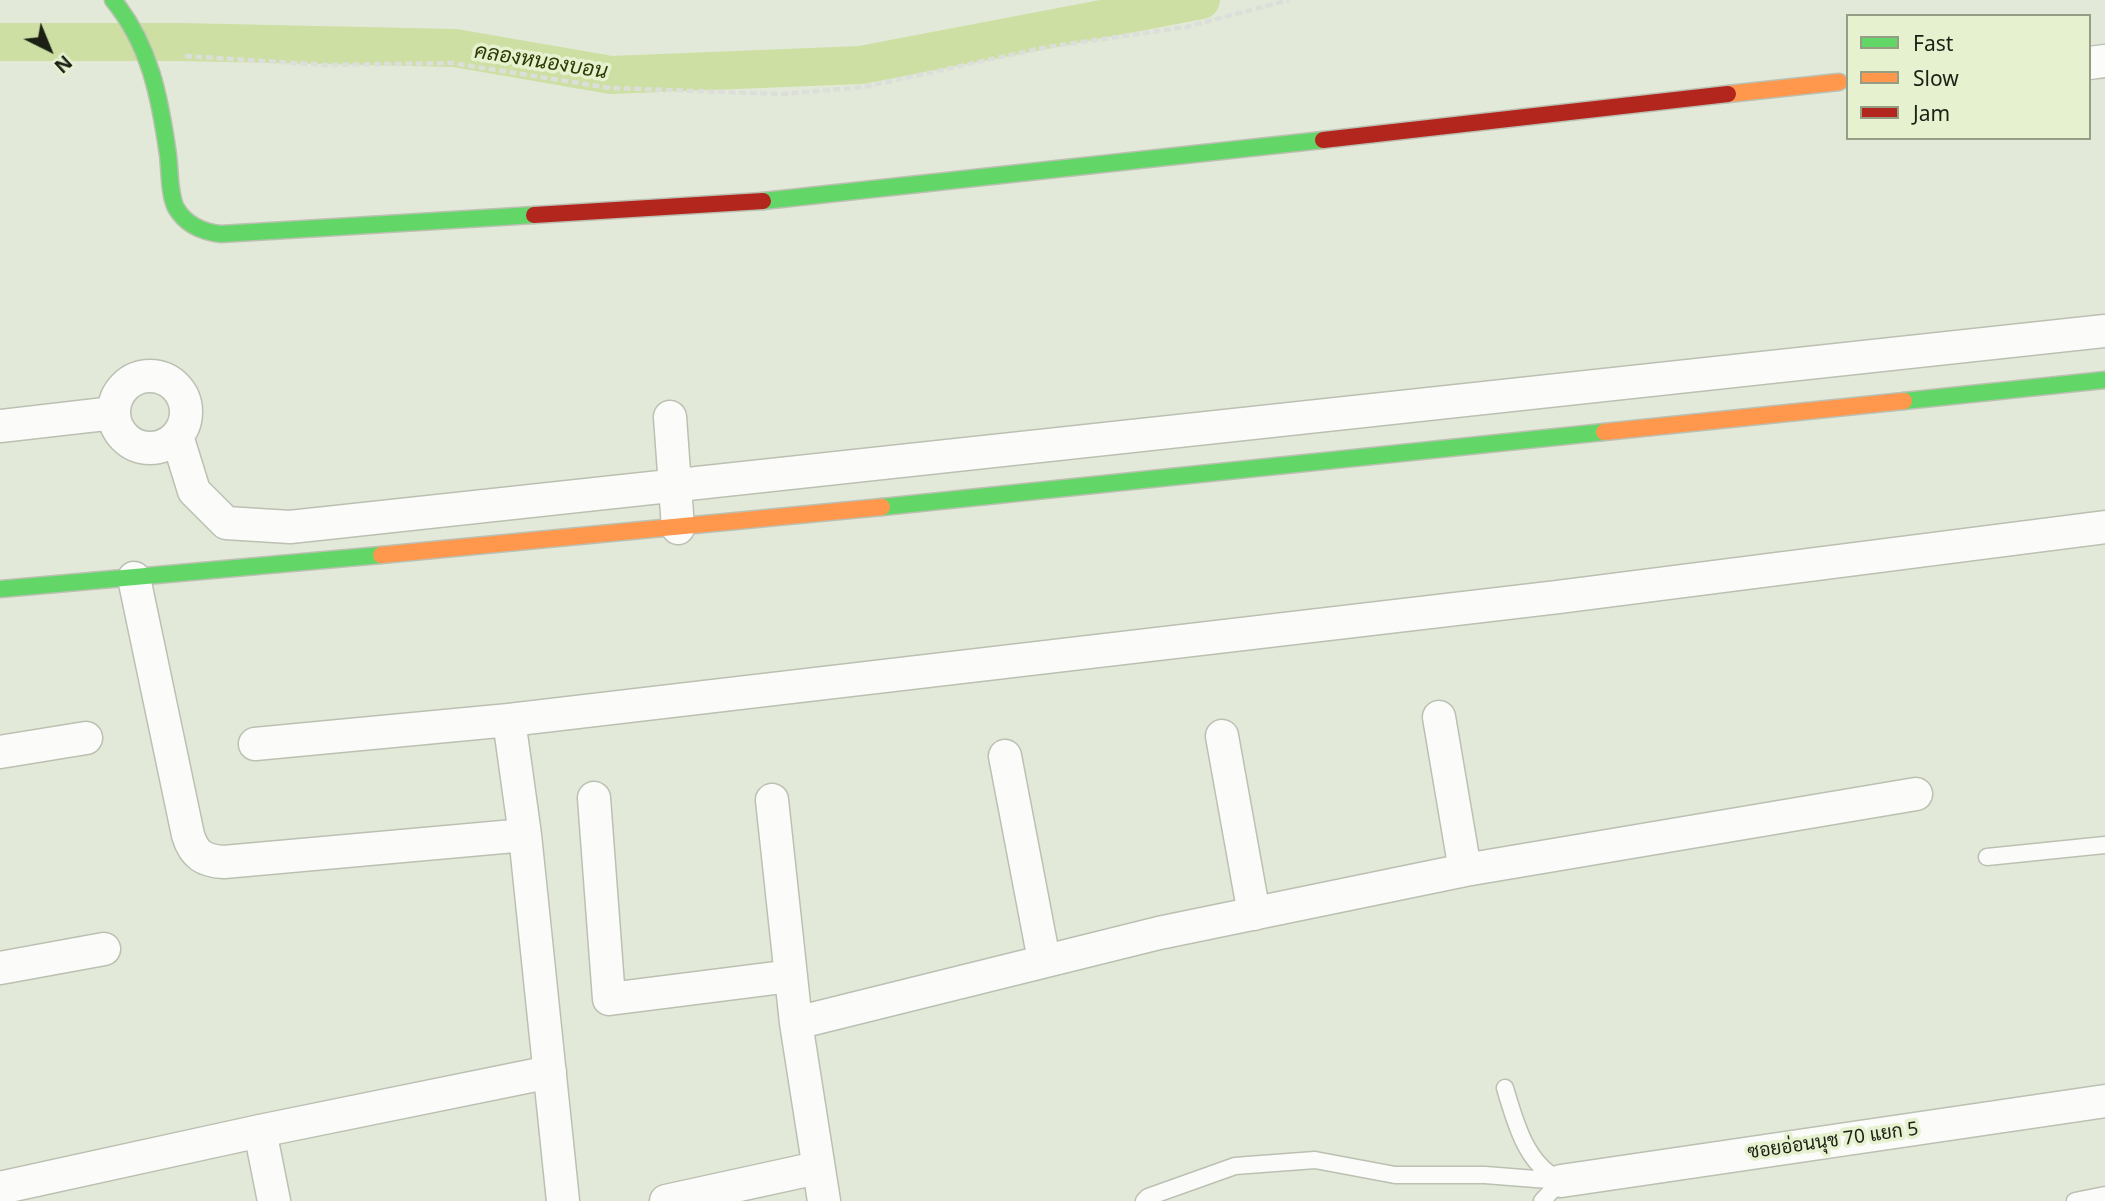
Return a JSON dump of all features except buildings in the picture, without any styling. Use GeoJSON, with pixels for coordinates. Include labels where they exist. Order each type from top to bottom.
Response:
{"type":"FeatureCollection","features":[{"type":"Feature","properties":{"kind":"street"},"geometry":{"type":"LineString","coordinates":[[113,0],[127,14],[150,61],[175,206],[187,223],[201,232],[221,234],[783,200],[1839,82]]}},
{"type":"Feature","properties":{"kind":"street"},"geometry":{"type":"LineString","coordinates":[[177,436],[156,448],[143,448],[122,436],[114,413],[116,401],[128,384],[149,376],[160,377],[178,389],[186,413],[177,436],[194,491],[226,523],[290,527],[2105,331]]}},
{"type":"Feature","properties":{"kind":"street"},"geometry":{"type":"LineString","coordinates":[[0,589],[678,528],[2105,380]]}},
{"type":"Feature","properties":{"kind":"street"},"geometry":{"type":"LineString","coordinates":[[0,426],[114,413]]}},
{"type":"Feature","properties":{"kind":"street"},"geometry":{"type":"LineString","coordinates":[[670,417],[678,528]]}},
{"type":"Feature","properties":{"kind":"street"},"geometry":{"type":"LineString","coordinates":[[255,744],[509,720],[1558,597],[2105,527]]}},
{"type":"Feature","properties":{"kind":"street"},"geometry":{"type":"LineString","coordinates":[[134,578],[188,835],[193,850],[199,856],[224,863],[525,835]]}},
{"type":"Feature","properties":{"kind":"street"},"geometry":{"type":"LineString","coordinates":[[1439,717],[1465,870]]}},
{"type":"Feature","properties":{"kind":"street"},"geometry":{"type":"LineString","coordinates":[[509,720],[525,835],[564,1201]]}},
{"type":"Feature","properties":{"kind":"street"},"geometry":{"type":"LineString","coordinates":[[1222,736],[1254,914]]}},
{"type":"Feature","properties":{"kind":"street"},"geometry":{"type":"LineString","coordinates":[[0,752],[86,737]]}},
{"type":"Feature","properties":{"kind":"street"},"geometry":{"type":"LineString","coordinates":[[1005,756],[1044,960]]}},
{"type":"Feature","properties":{"kind":"street"},"geometry":{"type":"LineString","coordinates":[[796,1023],[1044,960],[1465,870],[1916,794]]}},
{"type":"Feature","properties":{"kind":"street"},"geometry":{"type":"LineString","coordinates":[[594,797],[609,999],[791,976]]}},
{"type":"Feature","properties":{"kind":"street"},"geometry":{"type":"LineString","coordinates":[[772,800],[796,1023],[824,1201]]}},
{"type":"Feature","properties":{"kind":"street"},"geometry":{"type":"LineString","coordinates":[[0,968],[104,949]]}},
{"type":"Feature","properties":{"kind":"street"},"geometry":{"type":"LineString","coordinates":[[0,1188],[260,1131],[550,1072]]}},
{"type":"Feature","properties":{"kind":"street","name":"ซอยอ่อนนุช 70 แยก 5"},"geometry":{"type":"LineString","coordinates":[[1552,1191],[2105,1101]]}},
{"type":"Feature","properties":{"kind":"street"},"geometry":{"type":"LineString","coordinates":[[260,1131],[274,1201]]}},
{"type":"Feature","properties":{"kind":"street"},"geometry":{"type":"LineString","coordinates":[[666,1201],[817,1168]]}},
{"type":"Feature","properties":{"kind":"lane"},"geometry":{"type":"LineString","coordinates":[[1987,857],[2105,845]]}},
{"type":"Feature","properties":{"kind":"lane"},"geometry":{"type":"LineString","coordinates":[[1505,1088],[1517,1127],[1552,1191]]}},
{"type":"Feature","properties":{"kind":"lane"},"geometry":{"type":"LineString","coordinates":[[1144,1201],[1148,1197],[1235,1166],[1315,1160],[1395,1175],[1485,1175],[1552,1191]]}},
{"type":"Feature","properties":{"kind":"lane"},"geometry":{"type":"LineString","coordinates":[[2075,1201],[2105,1195]]}},
{"type":"Feature","properties":{"kind":"path"},"geometry":{"type":"LineString","coordinates":[[176,55],[326,65],[452,64],[610,88],[782,94],[864,87],[1047,47],[1186,27],[1289,0]]}},
{"type":"Feature","properties":{"kind":"waterway","name":"คลองหนองบอน"},"geometry":{"type":"LineString","coordinates":[[0,42],[181,42],[455,48],[611,75],[861,65],[1201,0]]}},
{"type":"Feature","properties":{"kind":"traffic: fast"},"geometry":{"type":"LineString","coordinates":[[113,0],[136,35],[151,73],[165,134],[171,189],[176,208],[196,227],[221,234],[534,215]]}},
{"type":"Feature","properties":{"kind":"traffic: fast"},"geometry":{"type":"LineString","coordinates":[[763,201],[1323,140]]}},
{"type":"Feature","properties":{"kind":"traffic: fast"},"geometry":{"type":"LineString","coordinates":[[1904,401],[2105,380]]}},
{"type":"Feature","properties":{"kind":"traffic: fast"},"geometry":{"type":"LineString","coordinates":[[882,507],[1604,432]]}},
{"type":"Feature","properties":{"kind":"traffic: fast"},"geometry":{"type":"LineString","coordinates":[[0,589],[381,555]]}},
{"type":"Feature","properties":{"kind":"traffic: slow"},"geometry":{"type":"LineString","coordinates":[[1728,94],[1839,82]]}},
{"type":"Feature","properties":{"kind":"traffic: slow"},"geometry":{"type":"LineString","coordinates":[[1604,432],[1904,401]]}},
{"type":"Feature","properties":{"kind":"traffic: slow"},"geometry":{"type":"LineString","coordinates":[[381,555],[882,507]]}},
{"type":"Feature","properties":{"kind":"traffic: jam"},"geometry":{"type":"LineString","coordinates":[[1323,140],[1728,94]]}},
{"type":"Feature","properties":{"kind":"traffic: jam"},"geometry":{"type":"LineString","coordinates":[[534,215],[763,201]]}}]}
